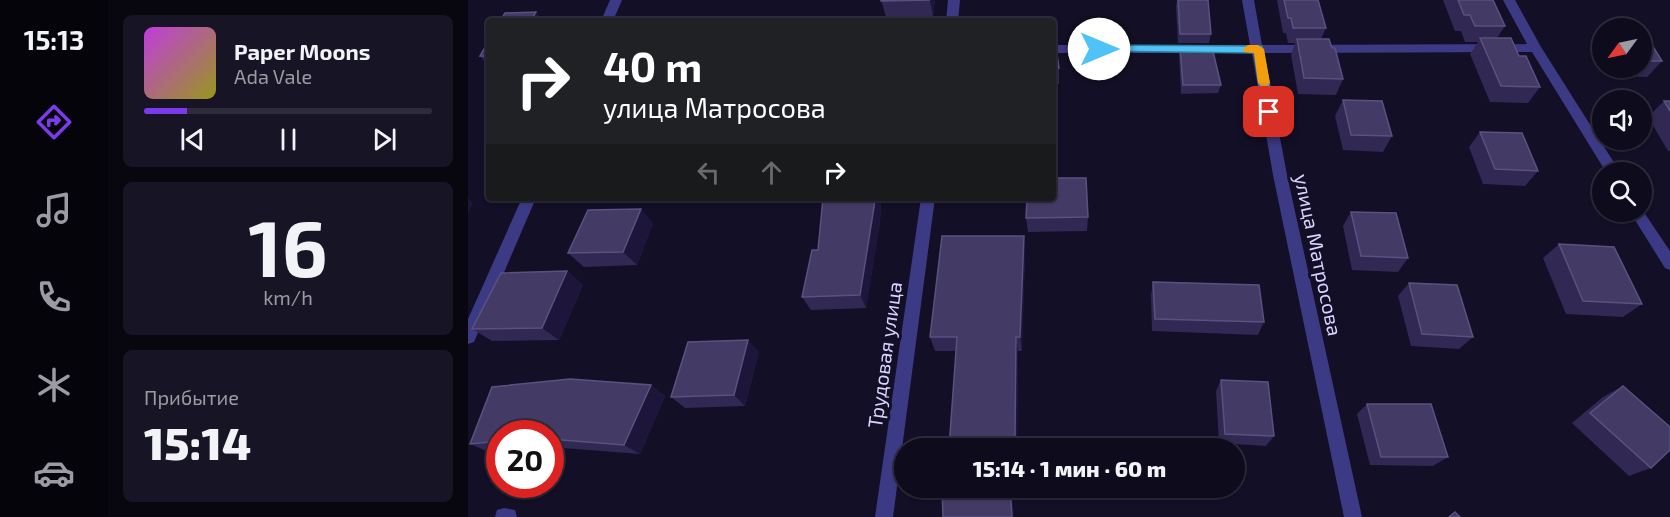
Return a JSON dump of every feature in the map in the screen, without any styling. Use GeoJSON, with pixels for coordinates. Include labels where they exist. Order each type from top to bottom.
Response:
{"type":"FeatureCollection","features":[{"type":"Feature","properties":{"kind":"street"},"geometry":{"type":"LineString","coordinates":[[608,18],[616,0]]}},
{"type":"Feature","properties":{"kind":"street"},"geometry":{"type":"LineString","coordinates":[[952,18],[954,0]]}},
{"type":"Feature","properties":{"kind":"street","name":"улица Матросова"},"geometry":{"type":"LineString","coordinates":[[1248,0],[1280,176],[1353,517]]}},
{"type":"Feature","properties":{"kind":"street"},"geometry":{"type":"LineString","coordinates":[[1509,0],[1535,48],[1607,162]]}},
{"type":"Feature","properties":{"kind":"street"},"geometry":{"type":"LineString","coordinates":[[1056,49],[1535,48]]}},
{"type":"Feature","properties":{"kind":"street"},"geometry":{"type":"LineString","coordinates":[[468,337],[528,201]]}},
{"type":"Feature","properties":{"kind":"street","name":"Трудовая улица"},"geometry":{"type":"LineString","coordinates":[[884,517],[928,201]]}},
{"type":"Feature","properties":{"kind":"street"},"geometry":{"type":"LineString","coordinates":[[1643,222],[1670,264]]}},
{"type":"Feature","properties":{"kind":"building"},"geometry":{"type":"Polygon","coordinates":[[[881,0],[930,0],[881,1],[881,0]]]}},
{"type":"Feature","properties":{"kind":"building"},"geometry":{"type":"Polygon","coordinates":[[[1178,0],[1208,0],[1211,34],[1180,34],[1178,0]]]}},
{"type":"Feature","properties":{"kind":"building"},"geometry":{"type":"Polygon","coordinates":[[[1284,0],[1318,0],[1326,28],[1293,28],[1284,0]]]}},
{"type":"Feature","properties":{"kind":"building"},"geometry":{"type":"Polygon","coordinates":[[[1458,0],[1493,0],[1505,26],[1475,26],[1470,15],[1464,15],[1458,0]]]}},
{"type":"Feature","properties":{"kind":"building"},"geometry":{"type":"Polygon","coordinates":[[[536,12],[533,18],[502,18],[505,13],[536,12]]]}},
{"type":"Feature","properties":{"kind":"building"},"geometry":{"type":"Polygon","coordinates":[[[1480,38],[1511,38],[1519,56],[1526,56],[1540,87],[1501,86],[1480,38]]]}},
{"type":"Feature","properties":{"kind":"building"},"geometry":{"type":"Polygon","coordinates":[[[1297,39],[1329,39],[1332,48],[1335,48],[1343,79],[1304,78],[1297,39]]]}},
{"type":"Feature","properties":{"kind":"building"},"geometry":{"type":"Polygon","coordinates":[[[486,45],[486,56],[480,56],[486,45]]]}},
{"type":"Feature","properties":{"kind":"building"},"geometry":{"type":"Polygon","coordinates":[[[1652,45],[1662,61],[1652,61],[1652,45]]]}},
{"type":"Feature","properties":{"kind":"building"},"geometry":{"type":"Polygon","coordinates":[[[1056,47],[1059,68],[1056,68],[1056,47]]]}},
{"type":"Feature","properties":{"kind":"building"},"geometry":{"type":"Polygon","coordinates":[[[1180,47],[1212,47],[1221,85],[1183,85],[1180,47]]]}},
{"type":"Feature","properties":{"kind":"building"},"geometry":{"type":"Polygon","coordinates":[[[1343,100],[1382,101],[1392,136],[1351,135],[1343,100]]]}},
{"type":"Feature","properties":{"kind":"building"},"geometry":{"type":"Polygon","coordinates":[[[1664,101],[1670,101],[1670,111],[1664,101]]]}},
{"type":"Feature","properties":{"kind":"building"},"geometry":{"type":"Polygon","coordinates":[[[1480,132],[1522,133],[1538,171],[1495,169],[1480,132]]]}},
{"type":"Feature","properties":{"kind":"building"},"geometry":{"type":"Polygon","coordinates":[[[1056,178],[1086,178],[1088,217],[1026,218],[1027,201],[1056,201],[1056,178]]]}},
{"type":"Feature","properties":{"kind":"building"},"geometry":{"type":"Polygon","coordinates":[[[823,201],[875,201],[860,295],[802,297],[812,250],[818,250],[823,201]]]}},
{"type":"Feature","properties":{"kind":"building"},"geometry":{"type":"Polygon","coordinates":[[[641,209],[623,252],[568,253],[588,210],[641,209]]]}},
{"type":"Feature","properties":{"kind":"building"},"geometry":{"type":"Polygon","coordinates":[[[1351,212],[1396,213],[1408,258],[1361,256],[1351,212]]]}},
{"type":"Feature","properties":{"kind":"building"},"geometry":{"type":"Polygon","coordinates":[[[942,236],[1024,236],[1020,337],[1016,337],[1015,438],[950,438],[957,337],[930,337],[942,236]]]}},
{"type":"Feature","properties":{"kind":"building"},"geometry":{"type":"Polygon","coordinates":[[[1559,244],[1614,247],[1642,304],[1583,301],[1559,244]]]}},
{"type":"Feature","properties":{"kind":"building"},"geometry":{"type":"Polygon","coordinates":[[[567,271],[542,328],[472,329],[501,273],[567,271]]]}},
{"type":"Feature","properties":{"kind":"building"},"geometry":{"type":"Polygon","coordinates":[[[1153,282],[1259,285],[1264,322],[1155,319],[1153,282]]]}},
{"type":"Feature","properties":{"kind":"building"},"geometry":{"type":"Polygon","coordinates":[[[1409,283],[1457,285],[1473,337],[1422,334],[1409,283]]]}},
{"type":"Feature","properties":{"kind":"building"},"geometry":{"type":"Polygon","coordinates":[[[748,340],[734,395],[671,397],[688,342],[748,340]]]}},
{"type":"Feature","properties":{"kind":"building"},"geometry":{"type":"Polygon","coordinates":[[[570,379],[651,385],[624,445],[564,440],[564,420],[486,420],[486,442],[470,444],[492,387],[570,379]]]}},
{"type":"Feature","properties":{"kind":"building"},"geometry":{"type":"Polygon","coordinates":[[[1221,380],[1268,382],[1274,436],[1225,434],[1221,380]]]}},
{"type":"Feature","properties":{"kind":"building"},"geometry":{"type":"Polygon","coordinates":[[[1623,386],[1670,427],[1670,450],[1651,468],[1590,413],[1623,386]]]}},
{"type":"Feature","properties":{"kind":"building"},"geometry":{"type":"Polygon","coordinates":[[[1367,404],[1431,404],[1448,457],[1381,457],[1367,404]]]}},
{"type":"Feature","properties":{"kind":"building"},"geometry":{"type":"Polygon","coordinates":[[[942,498],[1011,498],[1012,517],[943,517],[942,498]]]}},
{"type":"Feature","properties":{"kind":"building"},"geometry":{"type":"Polygon","coordinates":[[[1455,512],[1460,517],[1449,517],[1455,512]]]}},
{"type":"Feature","properties":{"kind":"slow traffic"},"geometry":{"type":"LineString","coordinates":[[1248,49],[1258,49],[1264,83]]}},
{"type":"Feature","properties":{"kind":"route"},"geometry":{"type":"LineString","coordinates":[[1099,49],[1258,49],[1269,112]]}}]}
